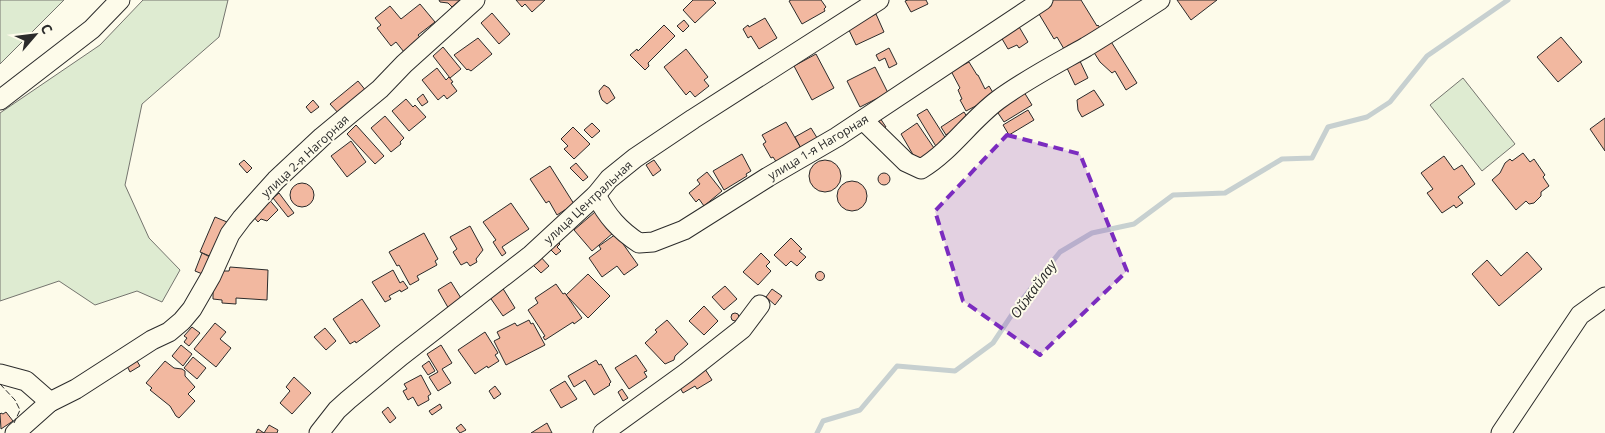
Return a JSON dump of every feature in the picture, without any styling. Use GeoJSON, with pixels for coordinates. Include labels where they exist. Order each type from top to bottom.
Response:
{"type":"FeatureCollection","features":[{"type":"Feature","properties":{"kind":"street"},"geometry":{"type":"LineString","coordinates":[[0,100],[92,29],[120,0]]}},
{"type":"Feature","properties":{"kind":"street","name":"улица 2-я Нагорная"},"geometry":{"type":"LineString","coordinates":[[15,433],[50,402],[76,389],[152,340],[169,332],[182,321],[212,276],[230,234],[276,180],[322,137],[380,89],[404,64],[475,0]]}},
{"type":"Feature","properties":{"kind":"street","name":"улица Центральная"},"geometry":{"type":"LineString","coordinates":[[319,433],[337,410],[348,400],[401,356],[531,255],[596,196],[609,179],[635,158],[879,0]]}},
{"type":"Feature","properties":{"kind":"street","name":"улица 1-я Нагорная"},"geometry":{"type":"LineString","coordinates":[[596,196],[615,225],[640,243],[659,240],[684,230],[863,120],[1043,0]]}},
{"type":"Feature","properties":{"kind":"street"},"geometry":{"type":"LineString","coordinates":[[863,120],[906,162],[921,169],[946,151],[966,128],[1008,93],[1160,0]]}},
{"type":"Feature","properties":{"kind":"street"},"geometry":{"type":"LineString","coordinates":[[1501,433],[1580,315],[1605,297]]}},
{"type":"Feature","properties":{"kind":"street"},"geometry":{"type":"LineString","coordinates":[[603,433],[686,373],[742,329],[760,305]]}},
{"type":"Feature","properties":{"kind":"street"},"geometry":{"type":"LineString","coordinates":[[0,374],[26,381],[50,402]]}},
{"type":"Feature","properties":{"kind":"highlighted area"},"geometry":{"type":"Polygon","coordinates":[[[1007,135],[1080,154],[1127,271],[1040,355],[963,301],[935,211],[1007,135]]]}},
{"type":"Feature","properties":{"kind":"green space"},"geometry":{"type":"Polygon","coordinates":[[[0,0],[64,0],[0,64],[0,0]]]}},
{"type":"Feature","properties":{"kind":"green space"},"geometry":{"type":"Polygon","coordinates":[[[143,0],[228,0],[219,37],[142,104],[125,185],[149,238],[180,270],[162,302],[137,291],[95,305],[59,281],[0,301],[0,113],[100,45],[143,0]]]}},
{"type":"Feature","properties":{"kind":"green space"},"geometry":{"type":"Polygon","coordinates":[[[1463,78],[1515,144],[1482,171],[1430,105],[1463,78]]]}},
{"type":"Feature","properties":{"kind":"building"},"geometry":{"type":"Polygon","coordinates":[[[439,0],[460,0],[452,7],[448,3],[440,2],[439,0]]]}},
{"type":"Feature","properties":{"kind":"building"},"geometry":{"type":"Polygon","coordinates":[[[516,0],[545,0],[532,12],[525,4],[522,7],[516,0]]]}},
{"type":"Feature","properties":{"kind":"building"},"geometry":{"type":"Polygon","coordinates":[[[693,0],[713,0],[716,3],[695,23],[683,10],[693,0]]]}},
{"type":"Feature","properties":{"kind":"building"},"geometry":{"type":"Polygon","coordinates":[[[821,0],[826,7],[825,11],[802,24],[789,1],[821,0]]]}},
{"type":"Feature","properties":{"kind":"building"},"geometry":{"type":"Polygon","coordinates":[[[926,0],[928,4],[911,12],[905,1],[926,0]]]}},
{"type":"Feature","properties":{"kind":"building"},"geometry":{"type":"Polygon","coordinates":[[[1051,0],[1081,0],[1097,26],[1103,32],[1072,51],[1069,45],[1064,49],[1057,37],[1054,39],[1036,9],[1051,0]]]}},
{"type":"Feature","properties":{"kind":"building"},"geometry":{"type":"Polygon","coordinates":[[[1177,0],[1217,0],[1191,20],[1177,0]]]}},
{"type":"Feature","properties":{"kind":"building"},"geometry":{"type":"Polygon","coordinates":[[[420,4],[435,22],[418,35],[425,43],[408,57],[396,42],[391,46],[377,28],[381,25],[375,18],[390,6],[401,19],[420,4]]]}},
{"type":"Feature","properties":{"kind":"building"},"geometry":{"type":"Polygon","coordinates":[[[492,13],[510,34],[499,44],[481,23],[492,13]]]}},
{"type":"Feature","properties":{"kind":"building"},"geometry":{"type":"Polygon","coordinates":[[[876,14],[884,32],[856,45],[848,28],[876,14]]]}},
{"type":"Feature","properties":{"kind":"building"},"geometry":{"type":"Polygon","coordinates":[[[765,18],[777,38],[759,49],[751,36],[748,38],[743,29],[765,18]]]}},
{"type":"Feature","properties":{"kind":"building"},"geometry":{"type":"Polygon","coordinates":[[[684,20],[689,26],[683,32],[677,26],[684,20]]]}},
{"type":"Feature","properties":{"kind":"building"},"geometry":{"type":"Polygon","coordinates":[[[664,25],[675,36],[648,63],[649,66],[645,70],[630,55],[637,49],[638,51],[664,25]]]}},
{"type":"Feature","properties":{"kind":"building"},"geometry":{"type":"Polygon","coordinates":[[[1018,25],[1028,42],[1019,48],[1017,45],[1008,49],[1001,37],[1018,25]]]}},
{"type":"Feature","properties":{"kind":"building"},"geometry":{"type":"Polygon","coordinates":[[[1561,37],[1582,62],[1558,82],[1537,57],[1561,37]]]}},
{"type":"Feature","properties":{"kind":"building"},"geometry":{"type":"Polygon","coordinates":[[[478,38],[492,54],[471,71],[467,70],[454,55],[478,38]]]}},
{"type":"Feature","properties":{"kind":"building"},"geometry":{"type":"Polygon","coordinates":[[[1110,40],[1137,83],[1126,90],[1115,71],[1112,73],[1100,62],[1093,51],[1110,40]]]}},
{"type":"Feature","properties":{"kind":"building"},"geometry":{"type":"Polygon","coordinates":[[[443,47],[461,69],[450,78],[433,56],[443,47]]]}},
{"type":"Feature","properties":{"kind":"building"},"geometry":{"type":"Polygon","coordinates":[[[889,48],[897,64],[889,68],[885,58],[879,61],[876,55],[889,48]]]}},
{"type":"Feature","properties":{"kind":"building"},"geometry":{"type":"Polygon","coordinates":[[[686,49],[708,77],[704,80],[709,86],[695,97],[690,91],[686,95],[664,67],[686,49]]]}},
{"type":"Feature","properties":{"kind":"building"},"geometry":{"type":"Polygon","coordinates":[[[816,54],[834,88],[812,100],[794,66],[816,54]]]}},
{"type":"Feature","properties":{"kind":"building"},"geometry":{"type":"Polygon","coordinates":[[[1079,59],[1088,78],[1075,85],[1066,66],[1079,59]]]}},
{"type":"Feature","properties":{"kind":"building"},"geometry":{"type":"Polygon","coordinates":[[[969,62],[985,89],[989,86],[995,96],[966,111],[960,100],[962,99],[958,90],[960,88],[951,71],[969,62]]]}},
{"type":"Feature","properties":{"kind":"building"},"geometry":{"type":"Polygon","coordinates":[[[875,67],[888,93],[860,107],[847,81],[875,67]]]}},
{"type":"Feature","properties":{"kind":"building"},"geometry":{"type":"Polygon","coordinates":[[[437,68],[446,80],[449,77],[457,91],[447,99],[444,95],[438,100],[422,80],[437,68]]]}},
{"type":"Feature","properties":{"kind":"building"},"geometry":{"type":"Polygon","coordinates":[[[358,81],[367,92],[340,115],[330,104],[358,81]]]}},
{"type":"Feature","properties":{"kind":"building"},"geometry":{"type":"Polygon","coordinates":[[[604,85],[609,88],[615,98],[607,104],[602,100],[599,91],[604,85]]]}},
{"type":"Feature","properties":{"kind":"building"},"geometry":{"type":"Polygon","coordinates":[[[1094,90],[1104,105],[1082,117],[1078,110],[1077,100],[1094,90]]]}},
{"type":"Feature","properties":{"kind":"building"},"geometry":{"type":"Polygon","coordinates":[[[1024,92],[1032,105],[1004,122],[996,110],[1024,92]]]}},
{"type":"Feature","properties":{"kind":"building"},"geometry":{"type":"Polygon","coordinates":[[[423,94],[428,102],[422,106],[417,99],[423,94]]]}},
{"type":"Feature","properties":{"kind":"building"},"geometry":{"type":"Polygon","coordinates":[[[406,99],[413,107],[415,105],[426,117],[409,131],[392,111],[406,99]]]}},
{"type":"Feature","properties":{"kind":"building"},"geometry":{"type":"Polygon","coordinates":[[[313,100],[319,107],[311,113],[306,107],[313,100]]]}},
{"type":"Feature","properties":{"kind":"building"},"geometry":{"type":"Polygon","coordinates":[[[927,109],[948,142],[937,148],[917,115],[927,109]]]}},
{"type":"Feature","properties":{"kind":"building"},"geometry":{"type":"Polygon","coordinates":[[[1028,110],[1034,120],[1009,135],[1003,125],[1028,110]]]}},
{"type":"Feature","properties":{"kind":"building"},"geometry":{"type":"Polygon","coordinates":[[[964,112],[969,120],[946,135],[941,127],[964,112]]]}},
{"type":"Feature","properties":{"kind":"building"},"geometry":{"type":"Polygon","coordinates":[[[385,116],[404,138],[400,142],[401,144],[391,152],[371,128],[385,116]]]}},
{"type":"Feature","properties":{"kind":"building"},"geometry":{"type":"Polygon","coordinates":[[[880,118],[886,127],[880,131],[872,122],[880,118]]]}},
{"type":"Feature","properties":{"kind":"building"},"geometry":{"type":"Polygon","coordinates":[[[1605,118],[1605,151],[1590,129],[1605,118]]]}},
{"type":"Feature","properties":{"kind":"building"},"geometry":{"type":"Polygon","coordinates":[[[786,122],[802,150],[777,163],[773,157],[771,158],[763,144],[766,142],[762,135],[786,122]]]}},
{"type":"Feature","properties":{"kind":"building"},"geometry":{"type":"Polygon","coordinates":[[[592,123],[600,131],[592,138],[584,130],[592,123]]]}},
{"type":"Feature","properties":{"kind":"building"},"geometry":{"type":"Polygon","coordinates":[[[917,123],[936,151],[920,161],[917,156],[915,158],[901,134],[917,123]]]}},
{"type":"Feature","properties":{"kind":"building"},"geometry":{"type":"Polygon","coordinates":[[[356,125],[384,156],[375,164],[347,134],[356,125]]]}},
{"type":"Feature","properties":{"kind":"building"},"geometry":{"type":"Polygon","coordinates":[[[573,127],[590,144],[574,159],[564,149],[568,146],[561,139],[573,127]]]}},
{"type":"Feature","properties":{"kind":"building"},"geometry":{"type":"Polygon","coordinates":[[[811,128],[819,141],[802,150],[795,137],[811,128]]]}},
{"type":"Feature","properties":{"kind":"building"},"geometry":{"type":"Polygon","coordinates":[[[351,141],[366,162],[347,177],[331,156],[351,141]]]}},
{"type":"Feature","properties":{"kind":"building"},"geometry":{"type":"Polygon","coordinates":[[[1523,153],[1530,162],[1534,159],[1545,175],[1543,177],[1549,186],[1541,192],[1541,196],[1534,203],[1529,204],[1526,201],[1516,210],[1492,180],[1500,173],[1505,163],[1510,159],[1512,161],[1523,153]]]}},
{"type":"Feature","properties":{"kind":"building"},"geometry":{"type":"Polygon","coordinates":[[[742,154],[751,171],[746,174],[747,176],[724,190],[713,171],[742,154]]]}},
{"type":"Feature","properties":{"kind":"building"},"geometry":{"type":"Polygon","coordinates":[[[1444,156],[1454,170],[1462,165],[1475,184],[1458,197],[1463,203],[1456,208],[1454,205],[1442,213],[1427,193],[1433,189],[1421,173],[1444,156]]]}},
{"type":"Feature","properties":{"kind":"building"},"geometry":{"type":"Polygon","coordinates":[[[244,160],[252,168],[247,173],[239,164],[244,160]]]}},
{"type":"Feature","properties":{"kind":"building"},"geometry":{"type":"Polygon","coordinates":[[[654,160],[661,170],[653,176],[646,165],[654,160]]]}},
{"type":"Feature","properties":{"kind":"building"},"geometry":{"type":"Polygon","coordinates":[[[825,160],[831,161],[836,165],[840,170],[840,182],[836,187],[831,191],[825,192],[819,191],[814,187],[810,182],[809,176],[810,170],[814,165],[819,161],[825,160]]]}},
{"type":"Feature","properties":{"kind":"building"},"geometry":{"type":"Polygon","coordinates":[[[576,163],[588,177],[583,181],[570,168],[576,163]]]}},
{"type":"Feature","properties":{"kind":"building"},"geometry":{"type":"Polygon","coordinates":[[[550,166],[574,204],[557,215],[549,201],[546,203],[530,179],[550,166]]]}},
{"type":"Feature","properties":{"kind":"building"},"geometry":{"type":"Polygon","coordinates":[[[707,172],[722,191],[704,206],[699,199],[696,202],[689,193],[700,184],[697,180],[707,172]]]}},
{"type":"Feature","properties":{"kind":"building"},"geometry":{"type":"Polygon","coordinates":[[[886,173],[889,174],[889,184],[882,185],[879,184],[878,177],[879,174],[886,173]]]}},
{"type":"Feature","properties":{"kind":"building"},"geometry":{"type":"Polygon","coordinates":[[[852,181],[858,182],[866,190],[866,202],[858,210],[852,211],[846,210],[838,202],[837,196],[838,190],[846,182],[852,181]]]}},
{"type":"Feature","properties":{"kind":"building"},"geometry":{"type":"Polygon","coordinates":[[[302,183],[311,186],[314,195],[311,204],[302,207],[293,204],[290,195],[293,186],[302,183]]]}},
{"type":"Feature","properties":{"kind":"building"},"geometry":{"type":"Polygon","coordinates":[[[279,193],[294,213],[288,217],[273,198],[279,193]]]}},
{"type":"Feature","properties":{"kind":"building"},"geometry":{"type":"Polygon","coordinates":[[[267,197],[278,210],[267,221],[261,219],[258,222],[252,215],[267,197]]]}},
{"type":"Feature","properties":{"kind":"building"},"geometry":{"type":"Polygon","coordinates":[[[511,203],[529,229],[502,247],[506,253],[502,256],[493,242],[496,240],[483,222],[511,203]]]}},
{"type":"Feature","properties":{"kind":"building"},"geometry":{"type":"Polygon","coordinates":[[[595,212],[613,233],[592,251],[574,230],[595,212]]]}},
{"type":"Feature","properties":{"kind":"building"},"geometry":{"type":"Polygon","coordinates":[[[215,217],[227,222],[212,257],[200,252],[215,217]]]}},
{"type":"Feature","properties":{"kind":"building"},"geometry":{"type":"Polygon","coordinates":[[[470,226],[483,250],[476,259],[477,262],[470,266],[467,262],[461,265],[453,252],[457,249],[450,237],[470,226]]]}},
{"type":"Feature","properties":{"kind":"building"},"geometry":{"type":"Polygon","coordinates":[[[424,233],[438,259],[435,261],[437,265],[417,276],[419,280],[410,285],[389,252],[424,233]]]}},
{"type":"Feature","properties":{"kind":"building"},"geometry":{"type":"Polygon","coordinates":[[[616,234],[638,265],[624,275],[617,266],[602,277],[589,258],[601,249],[599,246],[616,234]]]}},
{"type":"Feature","properties":{"kind":"building"},"geometry":{"type":"Polygon","coordinates":[[[791,238],[802,249],[799,251],[806,257],[797,266],[791,261],[786,266],[774,255],[791,238]]]}},
{"type":"Feature","properties":{"kind":"building"},"geometry":{"type":"Polygon","coordinates":[[[556,240],[560,244],[557,247],[561,251],[556,255],[548,247],[556,240]]]}},
{"type":"Feature","properties":{"kind":"building"},"geometry":{"type":"Polygon","coordinates":[[[1527,252],[1542,269],[1499,306],[1472,274],[1487,260],[1501,276],[1527,252]]]}},
{"type":"Feature","properties":{"kind":"building"},"geometry":{"type":"Polygon","coordinates":[[[202,253],[212,258],[205,275],[195,271],[202,253]]]}},
{"type":"Feature","properties":{"kind":"building"},"geometry":{"type":"Polygon","coordinates":[[[761,253],[770,262],[766,266],[771,271],[758,285],[743,272],[761,253]]]}},
{"type":"Feature","properties":{"kind":"building"},"geometry":{"type":"Polygon","coordinates":[[[539,255],[549,266],[541,273],[531,263],[539,255]]]}},
{"type":"Feature","properties":{"kind":"building"},"geometry":{"type":"Polygon","coordinates":[[[230,267],[268,270],[267,300],[236,298],[236,304],[222,303],[222,300],[213,299],[213,291],[221,271],[229,271],[230,267]]]}},
{"type":"Feature","properties":{"kind":"building"},"geometry":{"type":"Polygon","coordinates":[[[393,270],[400,283],[403,281],[408,288],[389,296],[391,299],[385,302],[372,282],[393,270]]]}},
{"type":"Feature","properties":{"kind":"building"},"geometry":{"type":"Polygon","coordinates":[[[820,272],[824,276],[820,280],[816,276],[820,272]]]}},
{"type":"Feature","properties":{"kind":"building"},"geometry":{"type":"Polygon","coordinates":[[[588,274],[610,296],[588,318],[566,295],[588,274]]]}},
{"type":"Feature","properties":{"kind":"building"},"geometry":{"type":"Polygon","coordinates":[[[451,282],[464,303],[450,311],[438,290],[451,282]]]}},
{"type":"Feature","properties":{"kind":"building"},"geometry":{"type":"Polygon","coordinates":[[[556,284],[563,294],[565,293],[582,318],[545,340],[543,337],[545,336],[528,310],[538,303],[535,298],[556,284]]]}},
{"type":"Feature","properties":{"kind":"building"},"geometry":{"type":"Polygon","coordinates":[[[725,286],[737,299],[724,310],[712,297],[725,286]]]}},
{"type":"Feature","properties":{"kind":"building"},"geometry":{"type":"Polygon","coordinates":[[[502,287],[515,308],[503,316],[489,296],[502,287]]]}},
{"type":"Feature","properties":{"kind":"building"},"geometry":{"type":"Polygon","coordinates":[[[772,289],[782,296],[775,305],[766,297],[772,289]]]}},
{"type":"Feature","properties":{"kind":"building"},"geometry":{"type":"Polygon","coordinates":[[[362,299],[380,326],[356,343],[355,341],[350,344],[333,319],[362,299]]]}},
{"type":"Feature","properties":{"kind":"building"},"geometry":{"type":"Polygon","coordinates":[[[704,306],[718,321],[704,335],[689,321],[704,306]]]}},
{"type":"Feature","properties":{"kind":"building"},"geometry":{"type":"Polygon","coordinates":[[[735,313],[739,317],[735,321],[731,317],[735,313]]]}},
{"type":"Feature","properties":{"kind":"building"},"geometry":{"type":"Polygon","coordinates":[[[529,320],[531,324],[533,323],[545,345],[506,365],[494,341],[500,338],[497,332],[515,323],[517,326],[529,320]]]}},
{"type":"Feature","properties":{"kind":"building"},"geometry":{"type":"Polygon","coordinates":[[[667,320],[688,344],[675,356],[674,360],[665,364],[645,343],[657,332],[655,330],[667,320]]]}},
{"type":"Feature","properties":{"kind":"building"},"geometry":{"type":"Polygon","coordinates":[[[215,323],[226,332],[220,339],[231,348],[216,367],[194,349],[215,323]]]}},
{"type":"Feature","properties":{"kind":"building"},"geometry":{"type":"Polygon","coordinates":[[[192,327],[200,333],[189,346],[184,342],[187,338],[184,336],[192,327]]]}},
{"type":"Feature","properties":{"kind":"building"},"geometry":{"type":"Polygon","coordinates":[[[325,328],[336,341],[326,350],[314,337],[325,328]]]}},
{"type":"Feature","properties":{"kind":"building"},"geometry":{"type":"Polygon","coordinates":[[[485,332],[498,353],[495,355],[499,361],[475,374],[458,350],[485,332]]]}},
{"type":"Feature","properties":{"kind":"building"},"geometry":{"type":"Polygon","coordinates":[[[181,345],[192,354],[183,366],[172,356],[181,345]]]}},
{"type":"Feature","properties":{"kind":"building"},"geometry":{"type":"Polygon","coordinates":[[[441,345],[452,363],[442,369],[451,383],[438,391],[429,377],[438,372],[427,354],[441,345]]]}},
{"type":"Feature","properties":{"kind":"building"},"geometry":{"type":"Polygon","coordinates":[[[636,355],[647,371],[644,372],[647,377],[629,389],[615,368],[636,355]]]}},
{"type":"Feature","properties":{"kind":"building"},"geometry":{"type":"Polygon","coordinates":[[[193,357],[206,368],[197,379],[184,368],[193,357]]]}},
{"type":"Feature","properties":{"kind":"building"},"geometry":{"type":"Polygon","coordinates":[[[596,360],[599,365],[601,364],[611,382],[610,385],[594,395],[585,380],[574,387],[568,376],[596,360]]]}},
{"type":"Feature","properties":{"kind":"building"},"geometry":{"type":"Polygon","coordinates":[[[137,361],[140,366],[130,372],[127,366],[137,361]]]}},
{"type":"Feature","properties":{"kind":"building"},"geometry":{"type":"Polygon","coordinates":[[[165,361],[174,368],[185,371],[185,376],[195,387],[188,394],[195,401],[179,418],[170,406],[150,390],[152,388],[146,383],[165,361]]]}},
{"type":"Feature","properties":{"kind":"building"},"geometry":{"type":"Polygon","coordinates":[[[429,361],[435,371],[428,375],[422,366],[429,361]]]}},
{"type":"Feature","properties":{"kind":"building"},"geometry":{"type":"Polygon","coordinates":[[[705,369],[712,380],[697,389],[695,386],[683,393],[678,384],[705,369]]]}},
{"type":"Feature","properties":{"kind":"building"},"geometry":{"type":"Polygon","coordinates":[[[421,375],[431,394],[428,396],[429,400],[418,406],[413,397],[408,400],[403,391],[407,389],[404,384],[421,375]]]}},
{"type":"Feature","properties":{"kind":"building"},"geometry":{"type":"Polygon","coordinates":[[[294,377],[311,393],[292,414],[280,403],[290,391],[286,387],[294,377]]]}},
{"type":"Feature","properties":{"kind":"building"},"geometry":{"type":"Polygon","coordinates":[[[565,381],[577,399],[561,408],[550,390],[565,381]]]}},
{"type":"Feature","properties":{"kind":"building"},"geometry":{"type":"Polygon","coordinates":[[[495,386],[501,394],[494,399],[489,391],[495,386]]]}},
{"type":"Feature","properties":{"kind":"building"},"geometry":{"type":"Polygon","coordinates":[[[622,389],[628,398],[623,401],[618,392],[622,389]]]}},
{"type":"Feature","properties":{"kind":"building"},"geometry":{"type":"Polygon","coordinates":[[[440,404],[442,408],[432,415],[429,411],[440,404]]]}},
{"type":"Feature","properties":{"kind":"building"},"geometry":{"type":"Polygon","coordinates":[[[388,407],[396,418],[390,423],[382,412],[388,407]]]}},
{"type":"Feature","properties":{"kind":"building"},"geometry":{"type":"Polygon","coordinates":[[[6,412],[13,421],[1,429],[0,414],[6,412]]]}},
{"type":"Feature","properties":{"kind":"building"},"geometry":{"type":"Polygon","coordinates":[[[547,423],[552,433],[531,433],[547,423]]]}},
{"type":"Feature","properties":{"kind":"building"},"geometry":{"type":"Polygon","coordinates":[[[461,424],[466,430],[460,433],[456,428],[461,424]]]}},
{"type":"Feature","properties":{"kind":"building"},"geometry":{"type":"Polygon","coordinates":[[[269,425],[278,430],[277,433],[264,433],[269,425]]]}},
{"type":"Feature","properties":{"kind":"building"},"geometry":{"type":"Polygon","coordinates":[[[258,429],[264,433],[256,433],[258,429]]]}},
{"type":"Feature","properties":{"kind":"waterway","name":"Ойжайлау"},"geometry":{"type":"LineString","coordinates":[[817,433],[823,421],[860,410],[897,366],[955,371],[993,343],[1021,301],[1060,252],[1092,233],[1134,224],[1173,195],[1225,193],[1282,159],[1312,158],[1328,127],[1367,117],[1390,102],[1427,56],[1508,0]]}},
{"type":"Feature","properties":{"kind":"fence"},"geometry":{"type":"LineString","coordinates":[[0,384],[15,400],[20,410],[14,423]]}}]}
